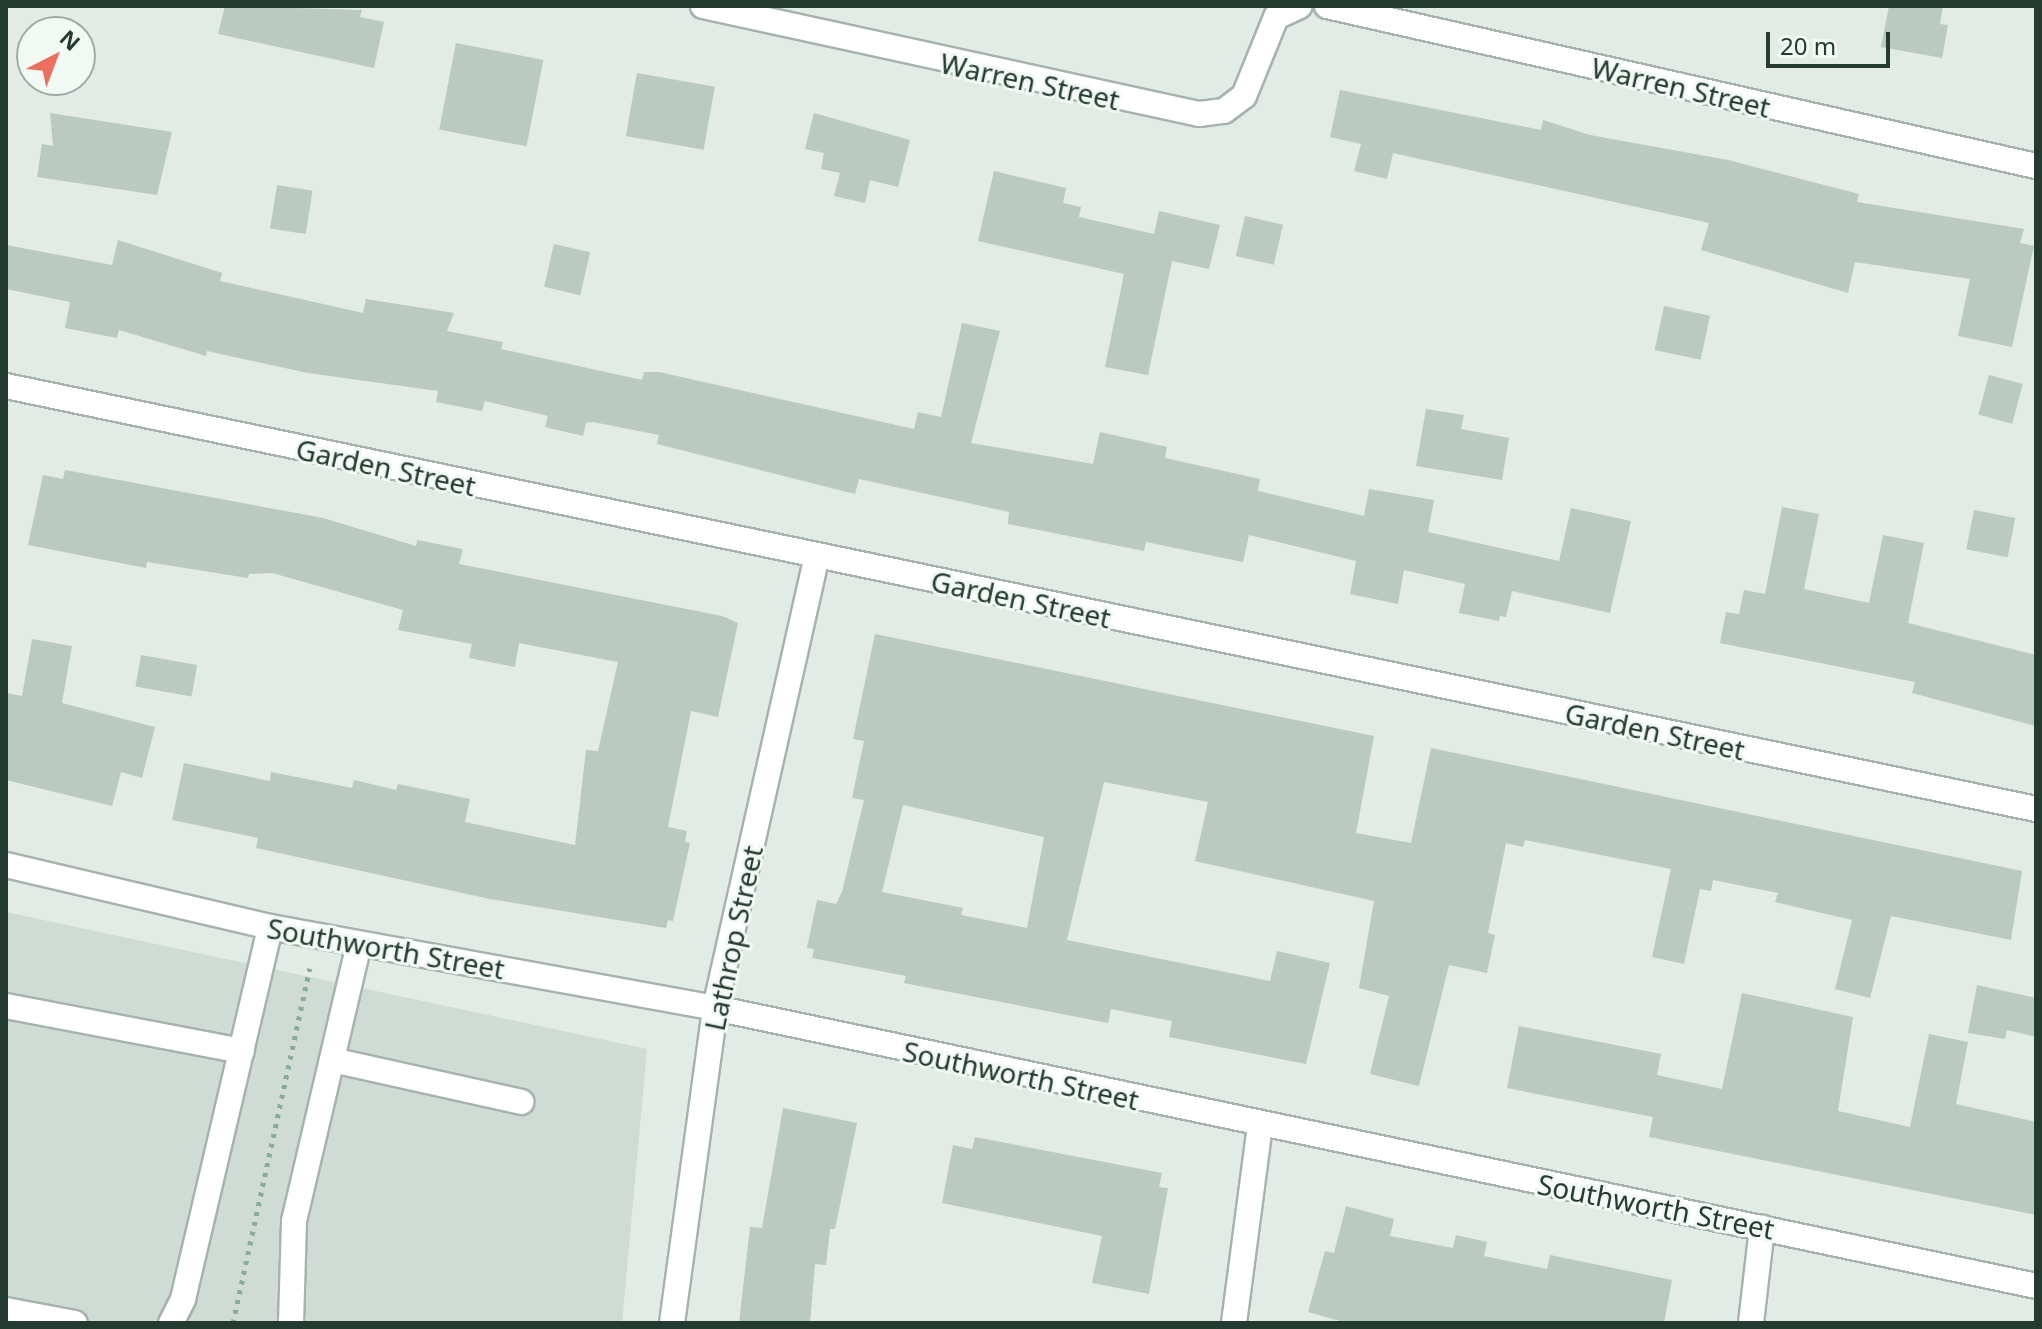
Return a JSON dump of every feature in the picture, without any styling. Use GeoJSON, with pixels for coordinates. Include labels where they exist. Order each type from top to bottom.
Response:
{"type":"FeatureCollection","features":[{"type":"Feature","properties":{"kind":"street","name":"Warren Street"},"geometry":{"type":"LineString","coordinates":[[703,6],[1199,114],[1224,111],[1244,96],[1276,17],[1300,6]]}},
{"type":"Feature","properties":{"kind":"street","name":"Warren Street"},"geometry":{"type":"LineString","coordinates":[[1327,6],[2036,166]]}},
{"type":"Feature","properties":{"kind":"street","name":"Garden Street"},"geometry":{"type":"LineString","coordinates":[[6,386],[2036,809]]}},
{"type":"Feature","properties":{"kind":"street","name":"Lathrop Street"},"geometry":{"type":"LineString","coordinates":[[672,1323],[715,1008],[817,557]]}},
{"type":"Feature","properties":{"kind":"street","name":"Southworth Street"},"geometry":{"type":"LineString","coordinates":[[6,865],[270,927],[715,1008],[1260,1126],[2036,1286]]}},
{"type":"Feature","properties":{"kind":"street"},"geometry":{"type":"LineString","coordinates":[[171,1323],[183,1299],[270,927]]}},
{"type":"Feature","properties":{"kind":"street"},"geometry":{"type":"LineString","coordinates":[[291,1323],[294,1221],[359,944]]}},
{"type":"Feature","properties":{"kind":"street"},"geometry":{"type":"LineString","coordinates":[[6,1006],[242,1051]]}},
{"type":"Feature","properties":{"kind":"street"},"geometry":{"type":"LineString","coordinates":[[332,1060],[521,1102]]}},
{"type":"Feature","properties":{"kind":"street"},"geometry":{"type":"LineString","coordinates":[[1234,1323],[1260,1126]]}},
{"type":"Feature","properties":{"kind":"street"},"geometry":{"type":"LineString","coordinates":[[1751,1323],[1762,1228]]}},
{"type":"Feature","properties":{"kind":"street"},"geometry":{"type":"LineString","coordinates":[[6,1310],[75,1323]]}},
{"type":"Feature","properties":{"kind":"path"},"geometry":{"type":"LineString","coordinates":[[232,1323],[316,936]]}},
{"type":"Feature","properties":{"kind":"shaded area"},"geometry":{"type":"Polygon","coordinates":[[[6,912],[647,1049],[622,1323],[6,1323],[6,912]]]}},
{"type":"Feature","properties":{"kind":"building"},"geometry":{"type":"Polygon","coordinates":[[[225,6],[362,10],[360,17],[384,22],[374,68],[218,34],[225,6]]]}},
{"type":"Feature","properties":{"kind":"building"},"geometry":{"type":"Polygon","coordinates":[[[1889,6],[1943,6],[1940,24],[1948,25],[1942,58],[1881,47],[1889,6]]]}},
{"type":"Feature","properties":{"kind":"building"},"geometry":{"type":"Polygon","coordinates":[[[456,43],[543,60],[527,146],[439,129],[456,43]]]}},
{"type":"Feature","properties":{"kind":"building"},"geometry":{"type":"Polygon","coordinates":[[[637,73],[715,87],[704,150],[626,136],[637,73]]]}},
{"type":"Feature","properties":{"kind":"building"},"geometry":{"type":"Polygon","coordinates":[[[1340,90],[1541,130],[1543,120],[1590,135],[1728,160],[1859,194],[1857,202],[2024,229],[2020,243],[2034,246],[2012,347],[1958,336],[1970,279],[1855,262],[1848,293],[1701,250],[1709,223],[1393,153],[1387,179],[1354,171],[1361,144],[1330,137],[1340,90]]]}},
{"type":"Feature","properties":{"kind":"building"},"geometry":{"type":"Polygon","coordinates":[[[50,113],[172,132],[157,195],[37,177],[42,144],[53,146],[50,113]]]}},
{"type":"Feature","properties":{"kind":"building"},"geometry":{"type":"Polygon","coordinates":[[[814,113],[910,140],[898,187],[870,180],[865,203],[834,196],[840,173],[821,169],[824,153],[805,149],[814,113]]]}},
{"type":"Feature","properties":{"kind":"building"},"geometry":{"type":"Polygon","coordinates":[[[994,171],[1066,188],[1063,203],[1081,207],[1079,217],[1154,234],[1159,211],[1220,225],[1209,269],[1172,261],[1148,375],[1105,367],[1124,274],[978,241],[994,171]]]}},
{"type":"Feature","properties":{"kind":"building"},"geometry":{"type":"Polygon","coordinates":[[[277,185],[313,191],[306,234],[270,228],[277,185]]]}},
{"type":"Feature","properties":{"kind":"building"},"geometry":{"type":"Polygon","coordinates":[[[1245,216],[1283,225],[1274,265],[1236,256],[1245,216]]]}},
{"type":"Feature","properties":{"kind":"building"},"geometry":{"type":"Polygon","coordinates":[[[118,240],[222,273],[220,281],[363,313],[366,299],[454,313],[447,331],[503,342],[501,349],[642,380],[644,372],[659,372],[914,429],[918,412],[941,417],[962,323],[1000,331],[971,443],[1093,464],[1100,432],[1167,447],[1165,458],[1260,479],[1258,491],[1364,516],[1369,489],[1434,500],[1428,532],[1559,561],[1571,508],[1631,521],[1610,613],[1512,591],[1506,617],[1500,616],[1499,621],[1459,613],[1465,584],[1404,570],[1398,604],[1350,594],[1356,561],[1249,535],[1243,562],[1146,542],[1144,551],[1008,524],[1009,512],[859,479],[855,494],[657,444],[659,435],[593,422],[586,423],[583,436],[545,427],[548,416],[485,401],[482,411],[436,402],[438,391],[308,373],[207,351],[206,356],[119,330],[117,338],[65,328],[70,302],[6,289],[6,245],[112,265],[118,240]]]}},
{"type":"Feature","properties":{"kind":"building"},"geometry":{"type":"Polygon","coordinates":[[[554,244],[590,252],[580,295],[544,287],[554,244]]]}},
{"type":"Feature","properties":{"kind":"building"},"geometry":{"type":"Polygon","coordinates":[[[1664,306],[1710,316],[1701,360],[1655,350],[1664,306]]]}},
{"type":"Feature","properties":{"kind":"building"},"geometry":{"type":"Polygon","coordinates":[[[1989,375],[2023,384],[2012,424],[1978,415],[1989,375]]]}},
{"type":"Feature","properties":{"kind":"building"},"geometry":{"type":"Polygon","coordinates":[[[1426,409],[1464,415],[1461,429],[1509,438],[1502,480],[1416,466],[1426,409]]]}},
{"type":"Feature","properties":{"kind":"building"},"geometry":{"type":"Polygon","coordinates":[[[65,470],[323,518],[416,546],[417,540],[463,549],[459,564],[722,616],[738,623],[718,717],[691,711],[668,827],[687,831],[685,842],[690,843],[673,921],[668,920],[666,928],[490,899],[256,848],[258,838],[172,820],[184,763],[270,781],[271,772],[352,788],[354,780],[396,790],[398,784],[470,799],[465,822],[575,845],[586,750],[598,751],[618,662],[519,643],[515,667],[469,658],[472,644],[398,630],[403,610],[272,573],[249,574],[248,578],[147,562],[146,568],[28,545],[43,475],[63,479],[65,470]]]}},
{"type":"Feature","properties":{"kind":"building"},"geometry":{"type":"Polygon","coordinates":[[[1782,507],[1819,514],[1804,589],[1869,603],[1883,535],[1924,543],[1908,623],[2036,655],[2036,726],[1912,693],[1915,682],[1720,643],[1726,612],[1739,614],[1744,590],[1765,594],[1782,507]]]}},
{"type":"Feature","properties":{"kind":"building"},"geometry":{"type":"Polygon","coordinates":[[[1974,510],[2015,518],[2008,557],[1966,549],[1974,510]]]}},
{"type":"Feature","properties":{"kind":"building"},"geometry":{"type":"Polygon","coordinates":[[[875,634],[1374,736],[1356,833],[1411,843],[1431,748],[2022,871],[2011,940],[1891,916],[1870,998],[1835,989],[1852,920],[1775,902],[1778,893],[1713,880],[1711,891],[1700,889],[1684,964],[1652,957],[1671,869],[1525,840],[1523,847],[1506,843],[1488,933],[1495,935],[1487,973],[1449,965],[1419,1086],[1370,1074],[1389,996],[1359,988],[1374,901],[1195,861],[1208,802],[1104,782],[1067,940],[1270,981],[1277,951],[1330,963],[1306,1064],[1169,1037],[1172,1021],[1111,1009],[1108,1023],[904,983],[906,976],[812,958],[814,949],[807,948],[817,900],[836,904],[842,892],[864,800],[852,798],[864,741],[853,739],[875,634]],[[903,805],[882,892],[963,908],[961,915],[1027,928],[1044,837],[903,805]]]}},
{"type":"Feature","properties":{"kind":"building"},"geometry":{"type":"Polygon","coordinates":[[[32,639],[72,646],[62,703],[155,727],[142,778],[121,772],[112,806],[6,780],[6,693],[22,696],[32,639]]]}},
{"type":"Feature","properties":{"kind":"building"},"geometry":{"type":"Polygon","coordinates":[[[141,655],[197,665],[192,696],[135,687],[141,655]]]}},
{"type":"Feature","properties":{"kind":"building"},"geometry":{"type":"Polygon","coordinates":[[[1977,985],[2036,998],[2036,1037],[2007,1030],[2005,1039],[1968,1033],[1977,985]]]}},
{"type":"Feature","properties":{"kind":"building"},"geometry":{"type":"Polygon","coordinates":[[[1742,993],[1853,1017],[1838,1111],[1910,1127],[1929,1034],[1968,1042],[1956,1104],[2036,1122],[2036,1215],[1649,1137],[1653,1117],[1507,1088],[1519,1026],[1661,1054],[1657,1075],[1722,1089],[1742,993]]]}},
{"type":"Feature","properties":{"kind":"building"},"geometry":{"type":"Polygon","coordinates":[[[783,1108],[857,1123],[835,1229],[830,1229],[826,1265],[815,1264],[810,1323],[739,1323],[750,1227],[762,1228],[783,1108]]]}},
{"type":"Feature","properties":{"kind":"building"},"geometry":{"type":"Polygon","coordinates":[[[975,1137],[1162,1173],[1159,1187],[1168,1188],[1149,1294],[1092,1283],[1102,1236],[942,1203],[953,1145],[972,1149],[975,1137]]]}},
{"type":"Feature","properties":{"kind":"building"},"geometry":{"type":"Polygon","coordinates":[[[1346,1206],[1394,1219],[1390,1236],[1453,1248],[1456,1235],[1487,1242],[1484,1256],[1547,1269],[1550,1255],[1672,1280],[1664,1323],[1347,1323],[1308,1312],[1325,1251],[1334,1253],[1346,1206]]]}}]}
